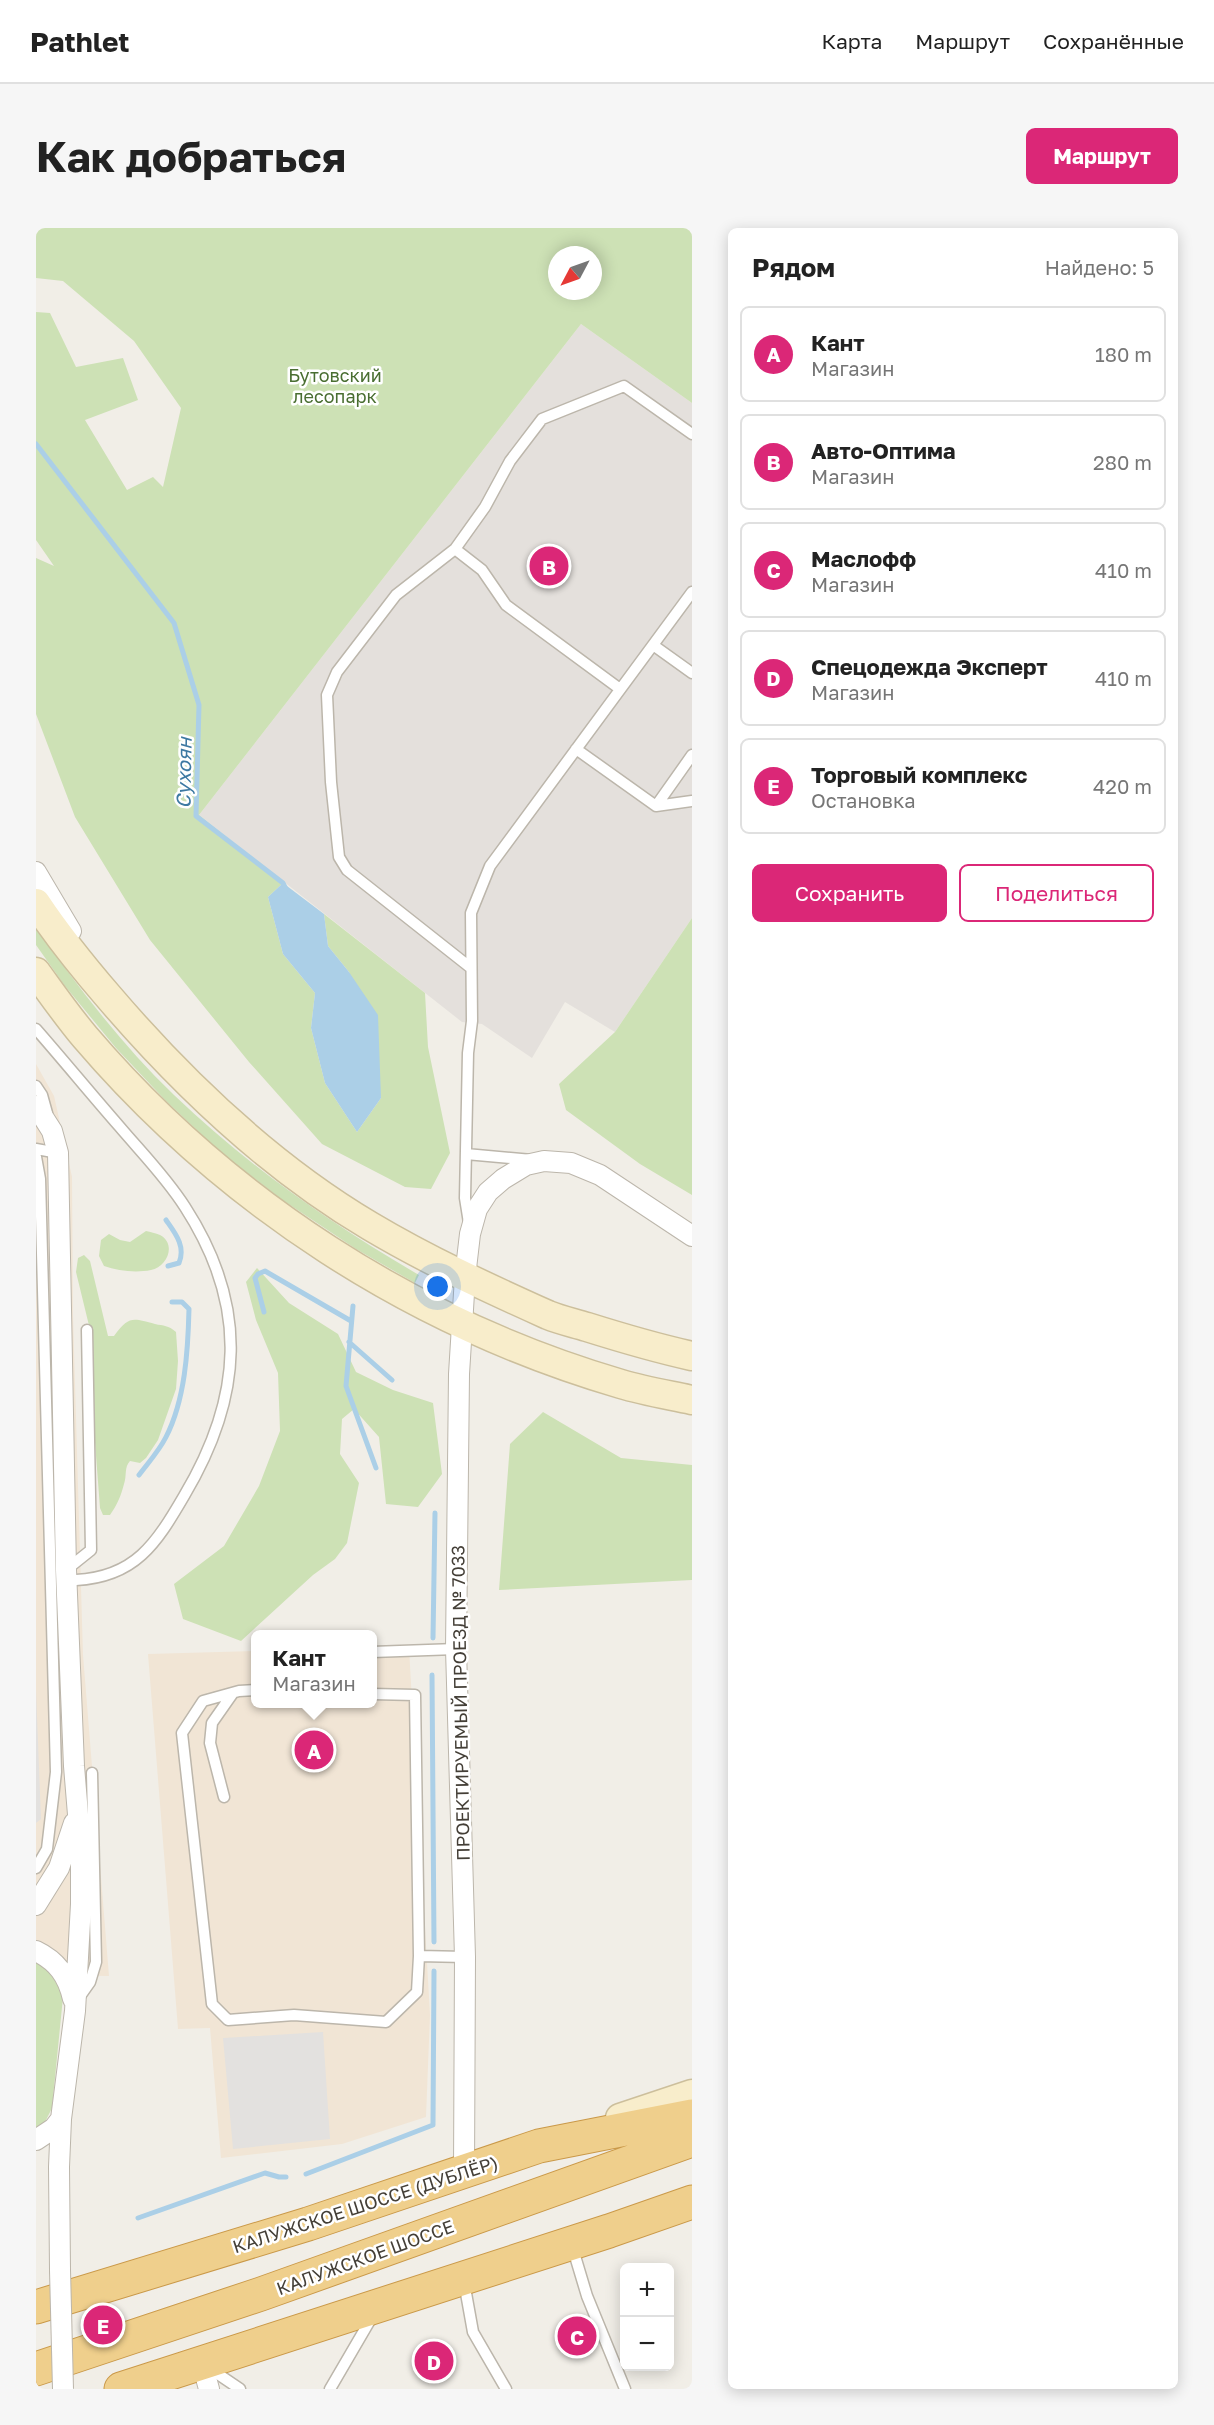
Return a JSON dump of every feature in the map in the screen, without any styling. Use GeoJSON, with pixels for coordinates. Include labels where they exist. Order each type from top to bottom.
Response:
{"type":"FeatureCollection","features":[{"type":"Feature","properties":{"kind":"highway"},"geometry":{"type":"LineString","coordinates":[[538,2146],[692,2116]]}},
{"type":"Feature","properties":{"kind":"highway","name":"КАЛУЖСКОЕ ШОССЕ"},"geometry":{"type":"LineString","coordinates":[[36,2369],[272,2291],[692,2140]]}},
{"type":"Feature","properties":{"kind":"highway","name":"КАЛУЖСКОЕ ШОССЕ (ДУБЛЁР)"},"geometry":{"type":"LineString","coordinates":[[36,2307],[308,2224],[538,2146]]}},
{"type":"Feature","properties":{"kind":"highway"},"geometry":{"type":"LineString","coordinates":[[121,2389],[205,2376],[379,2305],[692,2202]]}},
{"type":"Feature","properties":{"kind":"main road"},"geometry":{"type":"LineString","coordinates":[[36,903],[110,998],[144,1038],[187,1082],[240,1132],[369,1226],[465,1277],[545,1314],[635,1343],[692,1356]]}},
{"type":"Feature","properties":{"kind":"main road"},"geometry":{"type":"LineString","coordinates":[[36,972],[84,1036],[154,1112],[208,1161],[270,1211],[346,1262],[415,1302],[462,1325],[529,1352],[622,1384],[692,1400]]}},
{"type":"Feature","properties":{"kind":"main road","name":"КАЛУЖСКОЕ ШОССЕ (ДУБЛЁР)"},"geometry":{"type":"LineString","coordinates":[[538,2146],[692,2094]]}},
{"type":"Feature","properties":{"kind":"main road"},"geometry":{"type":"LineString","coordinates":[[609,2231],[692,2216]]}},
{"type":"Feature","properties":{"kind":"street"},"geometry":{"type":"LineString","coordinates":[[36,872],[110,998]]}},
{"type":"Feature","properties":{"kind":"street"},"geometry":{"type":"LineString","coordinates":[[36,981],[84,1036]]}},
{"type":"Feature","properties":{"kind":"street"},"geometry":{"type":"LineString","coordinates":[[36,1106],[52,1131],[57,1153],[77,1815],[81,1851],[76,2006],[61,2119],[59,2167],[63,2389]]}},
{"type":"Feature","properties":{"kind":"street"},"geometry":{"type":"LineString","coordinates":[[544,1161],[571,1163],[600,1175],[692,1236]]}},
{"type":"Feature","properties":{"kind":"street","name":"ПРОЕКТИРУЕМЫЙ ПРОЕЗД № 7033"},"geometry":{"type":"LineString","coordinates":[[464,2172],[465,1957],[456,1649],[459,1374],[465,1277],[470,1234],[477,1209],[488,1192],[503,1179],[526,1165],[544,1161]]}},
{"type":"Feature","properties":{"kind":"street"},"geometry":{"type":"LineString","coordinates":[[36,1905],[59,1868],[77,1815]]}},
{"type":"Feature","properties":{"kind":"street"},"geometry":{"type":"LineString","coordinates":[[36,1951],[63,1971],[76,2006]]}},
{"type":"Feature","properties":{"kind":"street"},"geometry":{"type":"LineString","coordinates":[[36,2140],[54,2128],[61,2119]]}},
{"type":"Feature","properties":{"kind":"lane"},"geometry":{"type":"LineString","coordinates":[[471,968],[347,870],[339,857],[330,782],[327,695],[337,672],[396,595],[455,549],[485,507],[510,461],[542,419],[624,386],[692,434]]}},
{"type":"Feature","properties":{"kind":"lane"},"geometry":{"type":"LineString","coordinates":[[455,549],[482,570],[506,605],[620,689]]}},
{"type":"Feature","properties":{"kind":"lane"},"geometry":{"type":"LineString","coordinates":[[470,1234],[465,1198],[468,1053],[472,1022],[471,914],[490,866],[692,592]]}},
{"type":"Feature","properties":{"kind":"lane"},"geometry":{"type":"LineString","coordinates":[[653,645],[692,673]]}},
{"type":"Feature","properties":{"kind":"lane"},"geometry":{"type":"LineString","coordinates":[[576,749],[656,806],[692,801]]}},
{"type":"Feature","properties":{"kind":"lane"},"geometry":{"type":"LineString","coordinates":[[656,806],[692,755]]}},
{"type":"Feature","properties":{"kind":"lane"},"geometry":{"type":"LineString","coordinates":[[36,1029],[184,1205],[211,1256],[222,1286],[230,1335],[228,1385],[218,1428],[201,1467],[171,1519],[151,1546],[127,1568],[92,1580],[71,1575],[91,1550],[87,1330]]}},
{"type":"Feature","properties":{"kind":"lane"},"geometry":{"type":"LineString","coordinates":[[36,1086],[42,1095],[52,1131]]}},
{"type":"Feature","properties":{"kind":"lane"},"geometry":{"type":"LineString","coordinates":[[36,1149],[57,1153]]}},
{"type":"Feature","properties":{"kind":"lane"},"geometry":{"type":"LineString","coordinates":[[466,1154],[544,1161]]}},
{"type":"Feature","properties":{"kind":"lane"},"geometry":{"type":"LineString","coordinates":[[36,1157],[40,1179],[56,1772],[47,1849],[36,1868]]}},
{"type":"Feature","properties":{"kind":"lane"},"geometry":{"type":"LineString","coordinates":[[377,1652],[456,1649]]}},
{"type":"Feature","properties":{"kind":"lane"},"geometry":{"type":"LineString","coordinates":[[251,1691],[203,1701],[182,1733],[212,2004],[228,2020],[294,2015],[386,2022],[417,1992],[415,1695],[377,1694]]}},
{"type":"Feature","properties":{"kind":"lane"},"geometry":{"type":"LineString","coordinates":[[224,1797],[210,1743],[212,1723],[233,1693]]}},
{"type":"Feature","properties":{"kind":"lane"},"geometry":{"type":"LineString","coordinates":[[76,2006],[90,1982],[96,1962],[92,1773]]}},
{"type":"Feature","properties":{"kind":"lane"},"geometry":{"type":"LineString","coordinates":[[418,1956],[465,1957]]}},
{"type":"Feature","properties":{"kind":"lane"},"geometry":{"type":"LineString","coordinates":[[571,2243],[587,2296],[625,2389]]}},
{"type":"Feature","properties":{"kind":"lane"},"geometry":{"type":"LineString","coordinates":[[463,2278],[473,2332],[506,2389]]}},
{"type":"Feature","properties":{"kind":"lane"},"geometry":{"type":"LineString","coordinates":[[330,2389],[379,2305]]}},
{"type":"Feature","properties":{"kind":"lane"},"geometry":{"type":"LineString","coordinates":[[205,2376],[240,2389]]}},
{"type":"Feature","properties":{"kind":"shaded area"},"geometry":{"type":"Polygon","coordinates":[[[581,324],[692,403],[692,918],[615,1032],[565,1002],[532,1058],[482,1024],[462,1022],[199,815],[581,324]]]}},
{"type":"Feature","properties":{"kind":"shaded area"},"geometry":{"type":"Polygon","coordinates":[[[36,1064],[54,1096],[72,1177],[73,1316],[83,1655],[109,1976],[36,1975],[36,1064]]]}},
{"type":"Feature","properties":{"kind":"shaded area"},"geometry":{"type":"Polygon","coordinates":[[[409,1648],[430,2015],[426,2117],[342,2144],[221,2158],[210,2028],[178,2029],[148,1654],[251,1651],[251,1708],[377,1708],[377,1649],[409,1648]]]}},
{"type":"Feature","properties":{"kind":"shaded area"},"geometry":{"type":"Polygon","coordinates":[[[36,1690],[41,1819],[36,1823],[36,1690]]]}},
{"type":"Feature","properties":{"kind":"shaded area"},"geometry":{"type":"Polygon","coordinates":[[[323,2032],[330,2139],[233,2149],[223,2038],[323,2032]]]}},
{"type":"Feature","properties":{"kind":"green space","name":"Бутовский лесопарк"},"geometry":{"type":"Polygon","coordinates":[[[36,228],[692,228],[692,403],[581,324],[199,815],[283,883],[268,897],[283,954],[315,993],[311,1028],[325,1083],[357,1132],[381,1098],[349,972],[328,946],[324,914],[425,993],[428,1047],[450,1153],[431,1189],[405,1187],[322,1144],[249,1062],[150,940],[75,817],[36,714],[36,558],[54,566],[36,540],[36,312],[50,313],[76,367],[123,358],[138,400],[85,420],[127,490],[153,477],[163,487],[181,408],[134,341],[63,281],[36,278],[36,228]]]}},
{"type":"Feature","properties":{"kind":"green space"},"geometry":{"type":"Polygon","coordinates":[[[692,918],[692,1195],[640,1164],[566,1110],[559,1084],[615,1032],[692,918]]]}},
{"type":"Feature","properties":{"kind":"green space"},"geometry":{"type":"Polygon","coordinates":[[[36,928],[101,1015],[174,1095],[261,1170],[322,1214],[419,1275],[415,1283],[356,1249],[281,1199],[219,1151],[166,1101],[116,1048],[65,986],[36,945],[36,928]]]}},
{"type":"Feature","properties":{"kind":"green space"},"geometry":{"type":"Polygon","coordinates":[[[146,1231],[160,1235],[168,1244],[168,1255],[162,1265],[151,1270],[139,1271],[104,1266],[99,1256],[101,1240],[109,1234],[130,1242],[146,1231]]]}},
{"type":"Feature","properties":{"kind":"green space"},"geometry":{"type":"Polygon","coordinates":[[[84,1255],[90,1261],[108,1336],[114,1336],[132,1320],[166,1326],[176,1332],[178,1361],[176,1389],[158,1440],[140,1463],[130,1461],[128,1463],[122,1492],[110,1515],[103,1515],[100,1508],[91,1390],[93,1342],[76,1272],[78,1258],[84,1255]]]}},
{"type":"Feature","properties":{"kind":"green space"},"geometry":{"type":"Polygon","coordinates":[[[257,1268],[289,1303],[338,1334],[356,1372],[393,1390],[433,1403],[442,1474],[418,1507],[386,1504],[379,1437],[354,1409],[342,1419],[340,1454],[359,1483],[347,1543],[335,1559],[313,1575],[241,1641],[183,1619],[174,1584],[224,1546],[259,1486],[280,1431],[278,1373],[256,1320],[246,1282],[257,1268]]]}},
{"type":"Feature","properties":{"kind":"green space"},"geometry":{"type":"Polygon","coordinates":[[[543,1412],[621,1458],[692,1465],[692,1580],[499,1590],[510,1444],[543,1412]]]}},
{"type":"Feature","properties":{"kind":"green space"},"geometry":{"type":"Polygon","coordinates":[[[36,1960],[56,1974],[63,1997],[52,2108],[45,2122],[36,2127],[36,1960]]]}},
{"type":"Feature","properties":{"kind":"water"},"geometry":{"type":"Polygon","coordinates":[[[283,883],[324,914],[328,946],[378,1015],[381,1098],[357,1132],[325,1083],[311,1028],[315,993],[283,954],[268,897],[283,883]]]}},
{"type":"Feature","properties":{"kind":"waterway","name":"Сухоян"},"geometry":{"type":"LineString","coordinates":[[36,444],[174,623],[199,705],[196,816],[283,883],[286,889]]}},
{"type":"Feature","properties":{"kind":"waterway"},"geometry":{"type":"LineString","coordinates":[[166,1220],[179,1240],[181,1251],[179,1263],[168,1266]]}},
{"type":"Feature","properties":{"kind":"waterway"},"geometry":{"type":"LineString","coordinates":[[264,1312],[255,1278],[265,1271],[351,1321]]}},
{"type":"Feature","properties":{"kind":"waterway"},"geometry":{"type":"LineString","coordinates":[[139,1475],[166,1437],[181,1391],[189,1309],[182,1302],[172,1302]]}},
{"type":"Feature","properties":{"kind":"waterway"},"geometry":{"type":"LineString","coordinates":[[353,1306],[346,1386],[376,1468]]}},
{"type":"Feature","properties":{"kind":"waterway"},"geometry":{"type":"LineString","coordinates":[[349,1342],[392,1380]]}},
{"type":"Feature","properties":{"kind":"waterway"},"geometry":{"type":"LineString","coordinates":[[433,1638],[435,1513]]}},
{"type":"Feature","properties":{"kind":"waterway"},"geometry":{"type":"LineString","coordinates":[[432,1675],[434,1942]]}},
{"type":"Feature","properties":{"kind":"waterway"},"geometry":{"type":"LineString","coordinates":[[306,2174],[433,2125],[434,1971]]}},
{"type":"Feature","properties":{"kind":"waterway"},"geometry":{"type":"LineString","coordinates":[[138,2218],[265,2173],[286,2177]]}},
{"type":"Feature","properties":{"kind":"place","name":"Авто-Оптима"},"geometry":{"type":"Point","coordinates":[549,566]}},
{"type":"Feature","properties":{"kind":"place","name":"Кант"},"geometry":{"type":"Point","coordinates":[314,1750]}},
{"type":"Feature","properties":{"kind":"place","name":"Торговый комплекс"},"geometry":{"type":"Point","coordinates":[103,2325]}},
{"type":"Feature","properties":{"kind":"place","name":"Маслофф"},"geometry":{"type":"Point","coordinates":[577,2336]}},
{"type":"Feature","properties":{"kind":"place","name":"Спецодежда Эксперт"},"geometry":{"type":"Point","coordinates":[434,2361]}}]}
